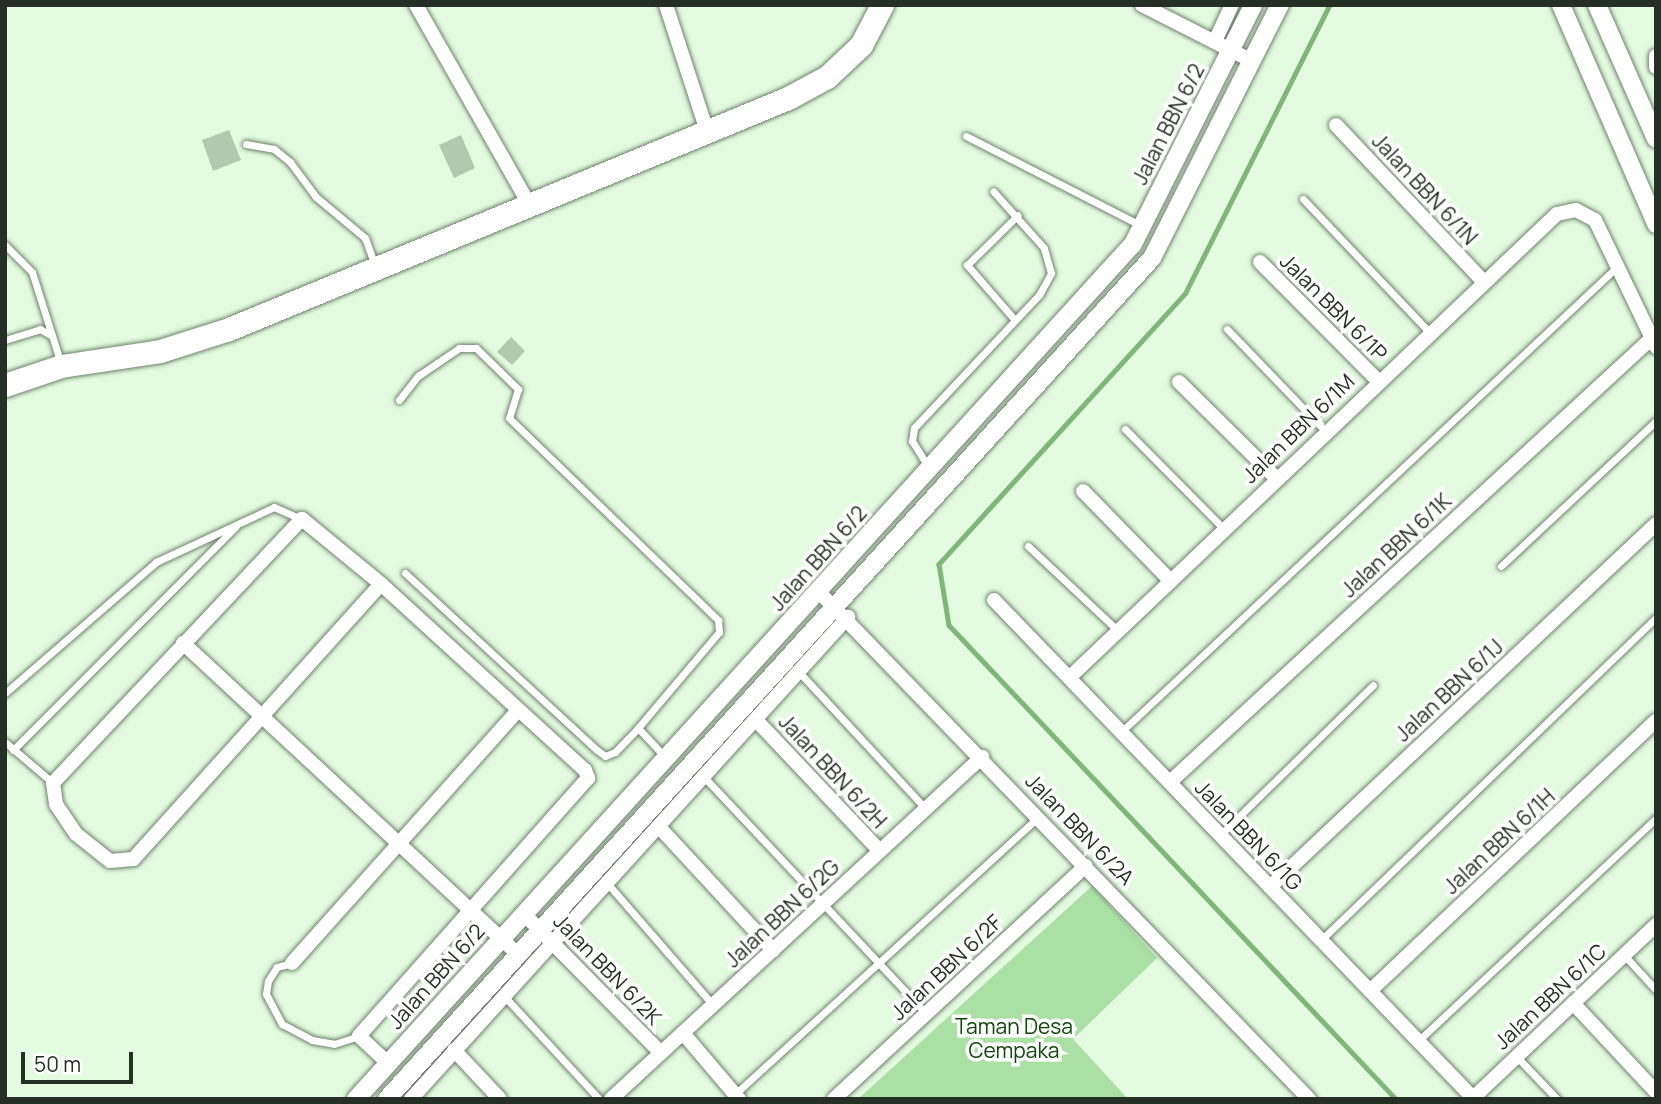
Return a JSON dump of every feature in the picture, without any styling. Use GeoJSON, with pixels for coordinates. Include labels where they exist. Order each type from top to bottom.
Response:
{"type":"FeatureCollection","features":[{"type":"Feature","properties":{"kind":"main road"},"geometry":{"type":"LineString","coordinates":[[5,385],[61,366],[183,344],[530,206],[707,131],[827,77],[861,45],[882,5]]}},
{"type":"Feature","properties":{"kind":"street"},"geometry":{"type":"LineString","coordinates":[[416,5],[530,206]]}},
{"type":"Feature","properties":{"kind":"street"},"geometry":{"type":"LineString","coordinates":[[666,5],[707,131]]}},
{"type":"Feature","properties":{"kind":"street"},"geometry":{"type":"LineString","coordinates":[[1142,5],[1252,61]]}},
{"type":"Feature","properties":{"kind":"street"},"geometry":{"type":"LineString","coordinates":[[1223,46],[1232,5]]}},
{"type":"Feature","properties":{"kind":"street","name":"Jalan BBN 6/2"},"geometry":{"type":"LineString","coordinates":[[356,1099],[668,759],[1133,244],[1223,46],[1253,5]]}},
{"type":"Feature","properties":{"kind":"street"},"geometry":{"type":"LineString","coordinates":[[411,1099],[504,996],[547,936],[842,612],[1152,258],[1280,5]]}},
{"type":"Feature","properties":{"kind":"street"},"geometry":{"type":"LineString","coordinates":[[1561,5],[1656,224]]}},
{"type":"Feature","properties":{"kind":"street"},"geometry":{"type":"LineString","coordinates":[[1597,5],[1656,139]]}},
{"type":"Feature","properties":{"kind":"street","name":"Jalan BBN 6/1N"},"geometry":{"type":"LineString","coordinates":[[1336,125],[1483,281]]}},
{"type":"Feature","properties":{"kind":"street","name":"Jalan BBN 6/1M"},"geometry":{"type":"LineString","coordinates":[[1071,676],[1169,579],[1557,214],[1576,209],[1595,220],[1620,264]]}},
{"type":"Feature","properties":{"kind":"street","name":"Jalan BBN 6/1P"},"geometry":{"type":"LineString","coordinates":[[1260,262],[1378,381]]}},
{"type":"Feature","properties":{"kind":"street"},"geometry":{"type":"LineString","coordinates":[[1620,264],[1654,343]]}},
{"type":"Feature","properties":{"kind":"street","name":"Jalan BBN 6/1K"},"geometry":{"type":"LineString","coordinates":[[1170,782],[1654,343]]}},
{"type":"Feature","properties":{"kind":"street"},"geometry":{"type":"LineString","coordinates":[[1179,382],[1276,478]]}},
{"type":"Feature","properties":{"kind":"street"},"geometry":{"type":"LineString","coordinates":[[1083,491],[1169,579]]}},
{"type":"Feature","properties":{"kind":"street"},"geometry":{"type":"LineString","coordinates":[[381,584],[133,859],[123,863],[110,861],[76,834],[56,804],[53,783],[302,519],[381,584],[585,770],[588,778],[474,910],[359,1036],[388,1063]]}},
{"type":"Feature","properties":{"kind":"street","name":"Jalan BBN 6/1J"},"geometry":{"type":"LineString","coordinates":[[1270,887],[1656,524]]}},
{"type":"Feature","properties":{"kind":"street","name":"Jalan BBN 6/2A"},"geometry":{"type":"LineString","coordinates":[[818,592],[842,612],[1309,1099]]}},
{"type":"Feature","properties":{"kind":"street","name":"Jalan BBN 6/1G"},"geometry":{"type":"LineString","coordinates":[[994,600],[1071,676],[1121,732],[1473,1098]]}},
{"type":"Feature","properties":{"kind":"street"},"geometry":{"type":"LineString","coordinates":[[387,1099],[518,954],[547,936],[607,883],[799,671],[842,612]]}},
{"type":"Feature","properties":{"kind":"street"},"geometry":{"type":"LineString","coordinates":[[183,643],[474,910],[518,954]]}},
{"type":"Feature","properties":{"kind":"street"},"geometry":{"type":"LineString","coordinates":[[292,963],[518,710]]}},
{"type":"Feature","properties":{"kind":"street","name":"Jalan BBN 6/2H"},"geometry":{"type":"LineString","coordinates":[[755,720],[880,851]]}},
{"type":"Feature","properties":{"kind":"street","name":"Jalan BBN 6/1H"},"geometry":{"type":"LineString","coordinates":[[1370,991],[1656,721]]}},
{"type":"Feature","properties":{"kind":"street","name":"Jalan BBN 6/2G"},"geometry":{"type":"LineString","coordinates":[[611,1099],[982,757]]}},
{"type":"Feature","properties":{"kind":"street"},"geometry":{"type":"LineString","coordinates":[[659,827],[773,950]]}},
{"type":"Feature","properties":{"kind":"street","name":"Jalan BBN 6/2F"},"geometry":{"type":"LineString","coordinates":[[834,1099],[1086,866]]}},
{"type":"Feature","properties":{"kind":"street","name":"Jalan BBN 6/2K"},"geometry":{"type":"LineString","coordinates":[[524,914],[661,1053]]}},
{"type":"Feature","properties":{"kind":"street","name":"Jalan BBN 6/1C"},"geometry":{"type":"LineString","coordinates":[[1473,1098],[1656,925]]}},
{"type":"Feature","properties":{"kind":"street"},"geometry":{"type":"LineString","coordinates":[[1573,1003],[1656,1092]]}},
{"type":"Feature","properties":{"kind":"street"},"geometry":{"type":"LineString","coordinates":[[683,1033],[734,1097]]}},
{"type":"Feature","properties":{"kind":"street"},"geometry":{"type":"LineString","coordinates":[[454,1050],[500,1099]]}},
{"type":"Feature","properties":{"kind":"lane"},"geometry":{"type":"LineString","coordinates":[[966,136],[1142,226]]}},
{"type":"Feature","properties":{"kind":"lane"},"geometry":{"type":"LineString","coordinates":[[246,144],[274,149],[290,162],[316,197],[365,238],[376,266]]}},
{"type":"Feature","properties":{"kind":"lane"},"geometry":{"type":"LineString","coordinates":[[929,468],[912,441],[914,428],[1039,295],[1051,273],[1044,248],[1018,215],[993,191]]}},
{"type":"Feature","properties":{"kind":"lane"},"geometry":{"type":"LineString","coordinates":[[1303,199],[1430,333]]}},
{"type":"Feature","properties":{"kind":"lane"},"geometry":{"type":"LineString","coordinates":[[1014,319],[967,265],[1018,215]]}},
{"type":"Feature","properties":{"kind":"lane"},"geometry":{"type":"LineString","coordinates":[[5,245],[32,272],[61,366]]}},
{"type":"Feature","properties":{"kind":"lane"},"geometry":{"type":"LineString","coordinates":[[1121,732],[1620,264]]}},
{"type":"Feature","properties":{"kind":"lane"},"geometry":{"type":"LineString","coordinates":[[5,340],[40,329],[52,336]]}},
{"type":"Feature","properties":{"kind":"lane"},"geometry":{"type":"LineString","coordinates":[[1227,329],[1325,431]]}},
{"type":"Feature","properties":{"kind":"lane"},"geometry":{"type":"LineString","coordinates":[[400,400],[418,376],[459,348],[476,348],[517,389],[509,418],[718,620],[719,632],[638,729],[615,752],[606,756],[405,573]]}},
{"type":"Feature","properties":{"kind":"lane"},"geometry":{"type":"LineString","coordinates":[[1501,566],[1656,421]]}},
{"type":"Feature","properties":{"kind":"lane"},"geometry":{"type":"LineString","coordinates":[[1125,429],[1223,528]]}},
{"type":"Feature","properties":{"kind":"lane"},"geometry":{"type":"LineString","coordinates":[[5,693],[156,562],[274,507],[302,519]]}},
{"type":"Feature","properties":{"kind":"lane"},"geometry":{"type":"LineString","coordinates":[[13,750],[238,524]]}},
{"type":"Feature","properties":{"kind":"lane"},"geometry":{"type":"LineString","coordinates":[[1028,546],[1117,630]]}},
{"type":"Feature","properties":{"kind":"lane"},"geometry":{"type":"LineString","coordinates":[[1321,940],[1656,618]]}},
{"type":"Feature","properties":{"kind":"lane"},"geometry":{"type":"LineString","coordinates":[[799,671],[926,809]]}},
{"type":"Feature","properties":{"kind":"lane"},"geometry":{"type":"LineString","coordinates":[[1220,835],[1373,685]]}},
{"type":"Feature","properties":{"kind":"lane"},"geometry":{"type":"LineString","coordinates":[[638,729],[668,759]]}},
{"type":"Feature","properties":{"kind":"lane"},"geometry":{"type":"LineString","coordinates":[[5,742],[53,783]]}},
{"type":"Feature","properties":{"kind":"lane"},"geometry":{"type":"LineString","coordinates":[[704,777],[927,1014]]}},
{"type":"Feature","properties":{"kind":"lane"},"geometry":{"type":"LineString","coordinates":[[734,1097],[1039,817]]}},
{"type":"Feature","properties":{"kind":"lane"},"geometry":{"type":"LineString","coordinates":[[1418,1041],[1656,818]]}},
{"type":"Feature","properties":{"kind":"lane"},"geometry":{"type":"LineString","coordinates":[[607,883],[713,1005]]}},
{"type":"Feature","properties":{"kind":"lane"},"geometry":{"type":"LineString","coordinates":[[1624,955],[1656,990]]}},
{"type":"Feature","properties":{"kind":"lane"},"geometry":{"type":"LineString","coordinates":[[292,963],[277,967],[268,981],[266,994],[282,1024],[312,1040],[334,1044],[359,1036]]}},
{"type":"Feature","properties":{"kind":"lane"},"geometry":{"type":"LineString","coordinates":[[504,996],[598,1099]]}},
{"type":"Feature","properties":{"kind":"lane"},"geometry":{"type":"LineString","coordinates":[[1517,1057],[1557,1099]]}},
{"type":"Feature","properties":{"kind":"green space","name":"Taman Desa Cempaka"},"geometry":{"type":"Polygon","coordinates":[[[1092,886],[1157,958],[1073,1039],[1128,1099],[858,1099],[1092,886]]]}},
{"type":"Feature","properties":{"kind":"building"},"geometry":{"type":"Polygon","coordinates":[[[229,130],[241,160],[213,171],[202,140],[229,130]]]}},
{"type":"Feature","properties":{"kind":"building"},"geometry":{"type":"Polygon","coordinates":[[[461,135],[475,168],[454,178],[439,145],[461,135]]]}},
{"type":"Feature","properties":{"kind":"building"},"geometry":{"type":"Polygon","coordinates":[[[511,337],[525,351],[512,365],[497,352],[511,337]]]}},
{"type":"Feature","properties":{"kind":"waterway"},"geometry":{"type":"LineString","coordinates":[[1330,5],[1186,293],[939,564],[949,625],[1396,1099]]}}]}
